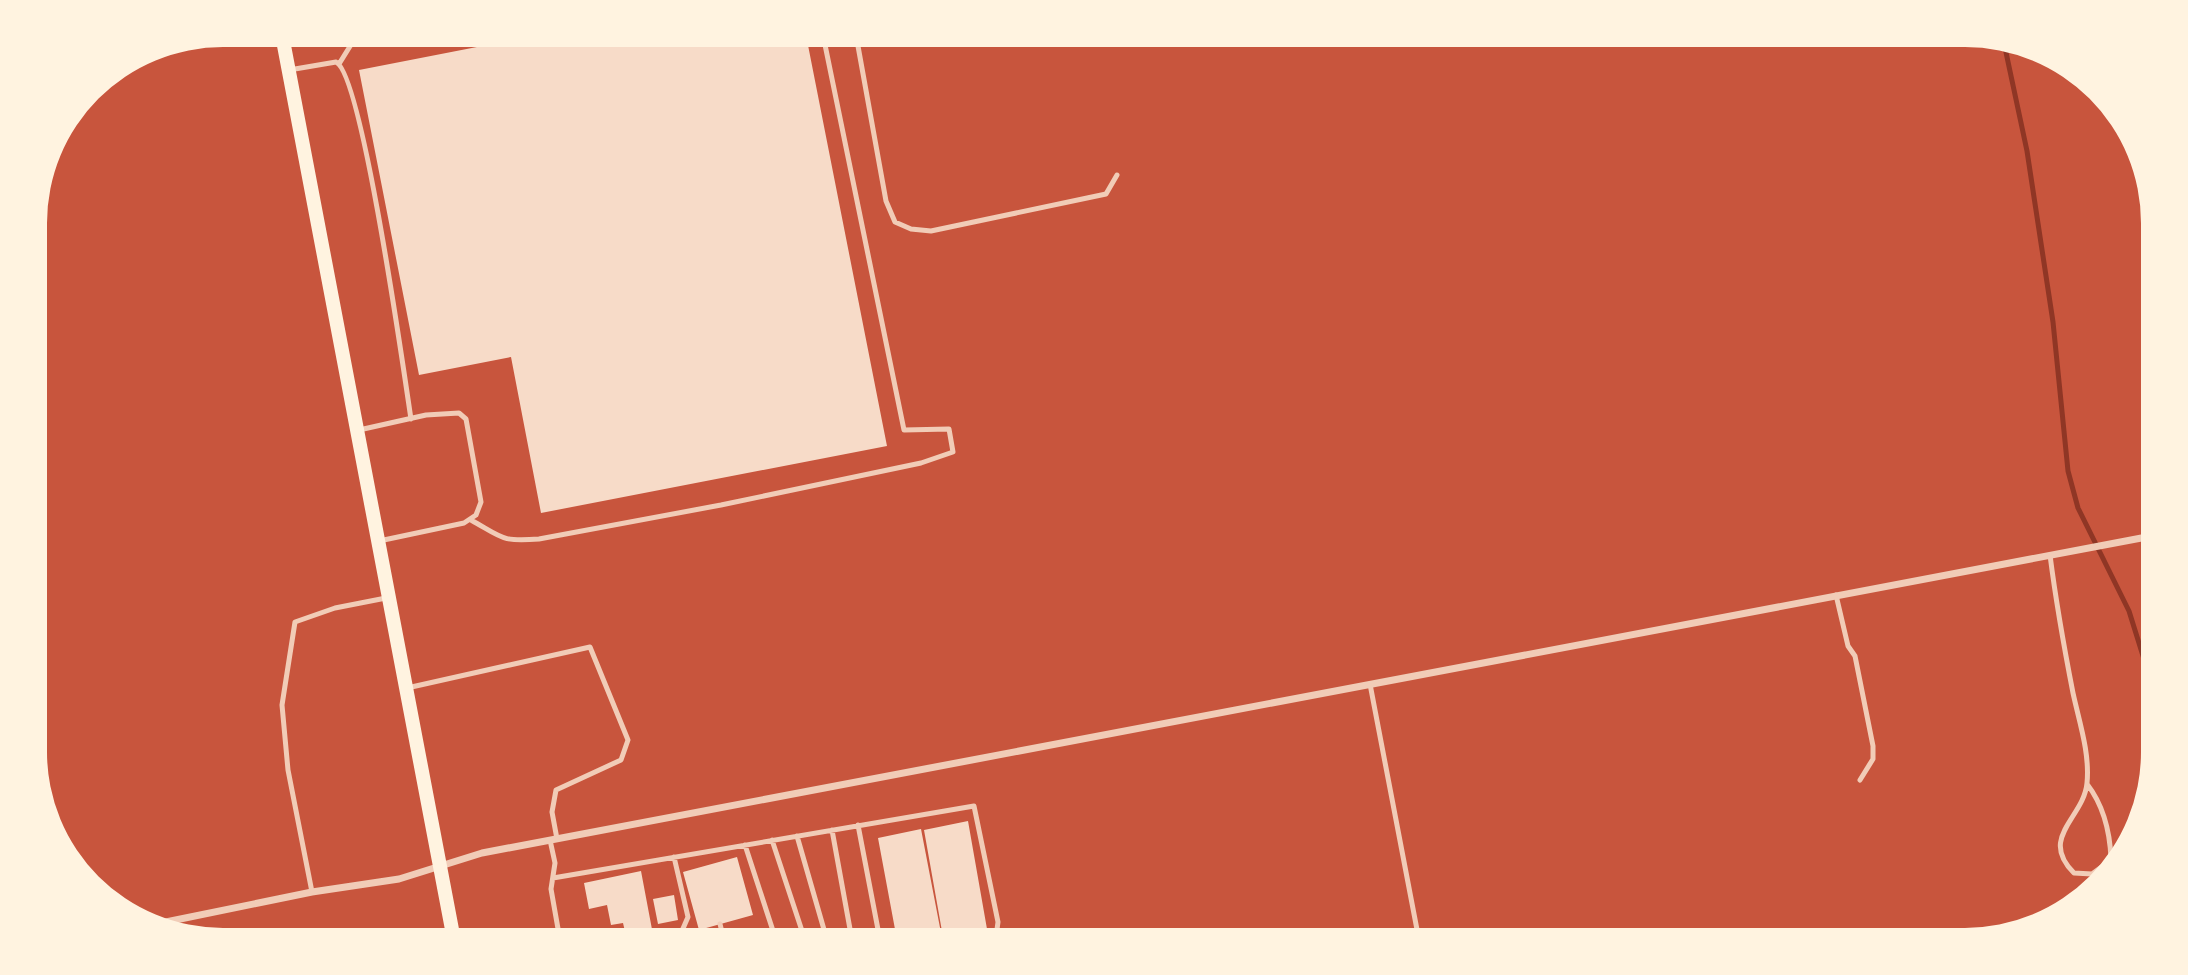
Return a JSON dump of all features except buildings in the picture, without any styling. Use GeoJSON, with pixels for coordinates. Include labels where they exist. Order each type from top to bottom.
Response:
{"type":"FeatureCollection","features":[{"type":"Feature","properties":{"kind":"main road"},"geometry":{"type":"LineString","coordinates":[[285,48],[452,928]]}},
{"type":"Feature","properties":{"kind":"street"},"geometry":{"type":"LineString","coordinates":[[174,920],[312,892],[399,879],[482,853],[2141,538]]}},
{"type":"Feature","properties":{"kind":"lane"},"geometry":{"type":"LineString","coordinates":[[339,64],[349,48]]}},
{"type":"Feature","properties":{"kind":"lane"},"geometry":{"type":"LineString","coordinates":[[379,541],[471,520],[498,538],[511,541],[539,538],[721,505],[948,456],[953,452],[949,429],[904,430],[826,48]]}},
{"type":"Feature","properties":{"kind":"lane"},"geometry":{"type":"LineString","coordinates":[[858,48],[886,201],[895,222],[911,229],[931,231],[972,223],[1106,194],[1117,174]]}},
{"type":"Feature","properties":{"kind":"lane"},"geometry":{"type":"LineString","coordinates":[[289,70],[339,64]]}},
{"type":"Feature","properties":{"kind":"lane"},"geometry":{"type":"LineString","coordinates":[[339,64],[344,69],[357,113],[381,233],[411,418]]}},
{"type":"Feature","properties":{"kind":"lane"},"geometry":{"type":"LineString","coordinates":[[358,430],[411,418],[459,413],[466,418],[481,502],[471,520]]}},
{"type":"Feature","properties":{"kind":"lane"},"geometry":{"type":"LineString","coordinates":[[2050,555],[2057,614],[2084,741],[2087,784],[2059,838],[2063,862],[2074,873],[2091,874]]}},
{"type":"Feature","properties":{"kind":"lane"},"geometry":{"type":"LineString","coordinates":[[1836,595],[1848,646],[1855,656],[1873,746],[1873,759],[1860,780]]}},
{"type":"Feature","properties":{"kind":"lane"},"geometry":{"type":"LineString","coordinates":[[312,892],[288,770],[282,705],[295,622],[335,608],[390,597]]}},
{"type":"Feature","properties":{"kind":"lane"},"geometry":{"type":"LineString","coordinates":[[407,688],[590,647],[628,740],[621,760],[556,790],[552,812],[555,863],[551,889],[558,928]]}},
{"type":"Feature","properties":{"kind":"lane"},"geometry":{"type":"LineString","coordinates":[[1370,684],[1417,927]]}},
{"type":"Feature","properties":{"kind":"lane"},"geometry":{"type":"LineString","coordinates":[[2087,784],[2098,799],[2110,838],[2111,849]]}},
{"type":"Feature","properties":{"kind":"lane"},"geometry":{"type":"LineString","coordinates":[[553,878],[974,806],[997,928]]}},
{"type":"Feature","properties":{"kind":"lane"},"geometry":{"type":"LineString","coordinates":[[858,825],[878,928]]}},
{"type":"Feature","properties":{"kind":"lane"},"geometry":{"type":"LineString","coordinates":[[832,830],[850,928]]}},
{"type":"Feature","properties":{"kind":"lane"},"geometry":{"type":"LineString","coordinates":[[797,836],[823,928]]}},
{"type":"Feature","properties":{"kind":"lane"},"geometry":{"type":"LineString","coordinates":[[772,840],[801,928]]}},
{"type":"Feature","properties":{"kind":"lane"},"geometry":{"type":"LineString","coordinates":[[745,845],[772,928]]}},
{"type":"Feature","properties":{"kind":"lane"},"geometry":{"type":"LineString","coordinates":[[674,857],[688,917],[683,928]]}},
{"type":"Feature","properties":{"kind":"waterway"},"geometry":{"type":"LineString","coordinates":[[2006,52],[2027,151],[2053,322],[2068,471],[2078,508],[2129,611],[2141,650]]}}]}
